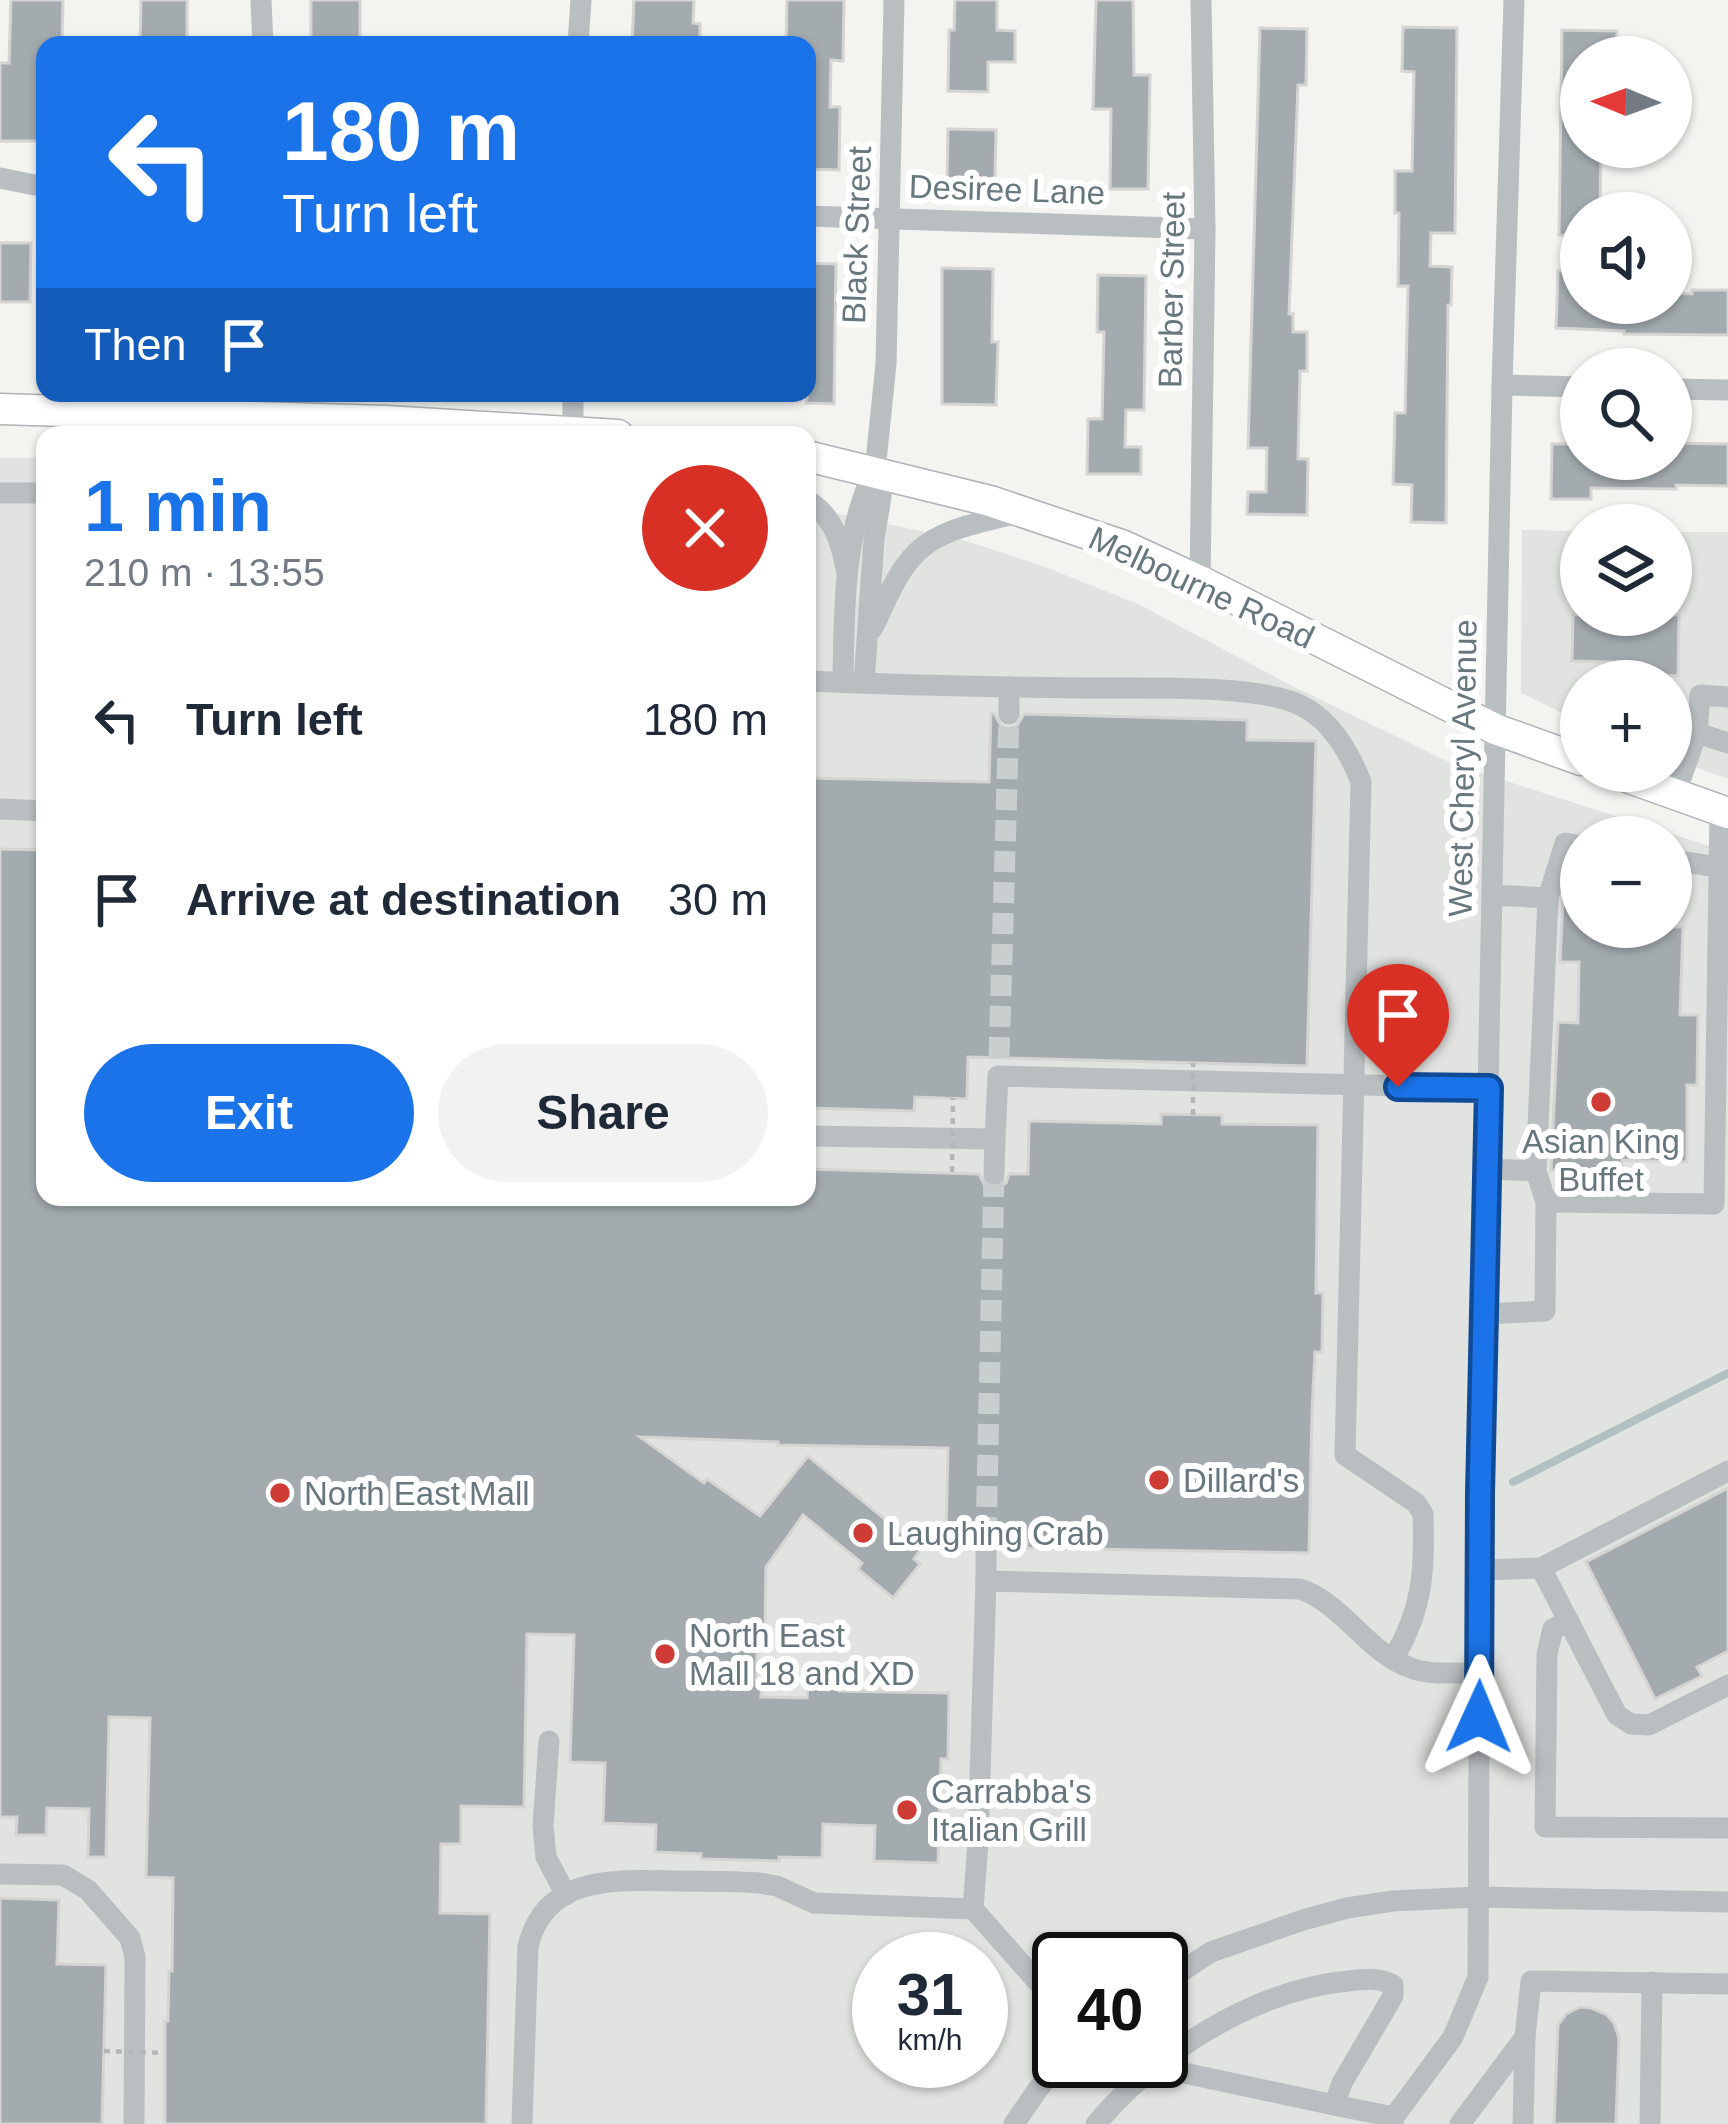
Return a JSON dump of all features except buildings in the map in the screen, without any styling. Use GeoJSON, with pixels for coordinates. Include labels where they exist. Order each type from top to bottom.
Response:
{"type":"FeatureCollection","features":[{"type":"Feature","properties":{"kind":"main road"},"geometry":{"type":"LineString","coordinates":[[0,409],[471,426]]}},
{"type":"Feature","properties":{"kind":"main road","name":"Melbourne Road"},"geometry":{"type":"LineString","coordinates":[[816,458],[990,501],[1124,546],[1495,729],[1560,752]]}},
{"type":"Feature","properties":{"kind":"main road"},"geometry":{"type":"LineString","coordinates":[[1668,792],[1724,811]]}},
{"type":"Feature","properties":{"kind":"street"},"geometry":{"type":"LineString","coordinates":[[261,0],[263,36]]}},
{"type":"Feature","properties":{"kind":"street"},"geometry":{"type":"LineString","coordinates":[[579,36],[581,0]]}},
{"type":"Feature","properties":{"kind":"street","name":"Black Street"},"geometry":{"type":"LineString","coordinates":[[875,471],[886,364],[894,0]]}},
{"type":"Feature","properties":{"kind":"street","name":"Barber Street"},"geometry":{"type":"LineString","coordinates":[[1200,581],[1205,229],[1202,0]]}},
{"type":"Feature","properties":{"kind":"street","name":"West Cheryl Avenue"},"geometry":{"type":"LineString","coordinates":[[1394,2121],[1453,2037],[1478,1977],[1486,1169],[1514,0]]}},
{"type":"Feature","properties":{"kind":"street"},"geometry":{"type":"LineString","coordinates":[[0,178],[36,186]]}},
{"type":"Feature","properties":{"kind":"street","name":"Desiree Lane"},"geometry":{"type":"LineString","coordinates":[[816,216],[1205,229]]}},
{"type":"Feature","properties":{"kind":"street"},"geometry":{"type":"LineString","coordinates":[[1502,386],[1560,387]]}},
{"type":"Feature","properties":{"kind":"street"},"geometry":{"type":"LineString","coordinates":[[1692,389],[1728,390]]}},
{"type":"Feature","properties":{"kind":"street"},"geometry":{"type":"LineString","coordinates":[[848,580],[862,494],[875,471]]}},
{"type":"Feature","properties":{"kind":"street"},"geometry":{"type":"LineString","coordinates":[[867,639],[881,497],[875,471]]}},
{"type":"Feature","properties":{"kind":"street"},"geometry":{"type":"LineString","coordinates":[[0,493],[36,493]]}},
{"type":"Feature","properties":{"kind":"street"},"geometry":{"type":"LineString","coordinates":[[816,506],[836,533],[848,580],[854,682]]}},
{"type":"Feature","properties":{"kind":"street"},"geometry":{"type":"LineString","coordinates":[[854,682],[867,639],[898,577],[919,549],[962,528],[1022,512]]}},
{"type":"Feature","properties":{"kind":"street"},"geometry":{"type":"LineString","coordinates":[[816,681],[1261,695],[1298,704],[1334,732],[1352,757],[1360,782],[1345,1455],[1415,1503],[1423,1514],[1420,1600],[1394,1659]]}},
{"type":"Feature","properties":{"kind":"street"},"geometry":{"type":"LineString","coordinates":[[1009,687],[1009,714]]}},
{"type":"Feature","properties":{"kind":"street"},"geometry":{"type":"LineString","coordinates":[[1676,795],[1697,733],[1700,695],[1728,697]]}},
{"type":"Feature","properties":{"kind":"street"},"geometry":{"type":"LineString","coordinates":[[1697,733],[1728,743]]}},
{"type":"Feature","properties":{"kind":"street"},"geometry":{"type":"LineString","coordinates":[[0,809],[36,811]]}},
{"type":"Feature","properties":{"kind":"street"},"geometry":{"type":"LineString","coordinates":[[1546,1202],[1714,1204],[1722,1041],[1719,868],[1724,811]]}},
{"type":"Feature","properties":{"kind":"street"},"geometry":{"type":"LineString","coordinates":[[1484,1314],[1545,1311],[1546,1202],[1536,1171],[1548,898],[1560,859]]}},
{"type":"Feature","properties":{"kind":"street"},"geometry":{"type":"LineString","coordinates":[[1692,864],[1719,868]]}},
{"type":"Feature","properties":{"kind":"street"},"geometry":{"type":"LineString","coordinates":[[1492,895],[1548,898]]}},
{"type":"Feature","properties":{"kind":"street"},"geometry":{"type":"LineString","coordinates":[[994,1174],[998,1067],[1352,1086],[1489,1088]]}},
{"type":"Feature","properties":{"kind":"street"},"geometry":{"type":"LineString","coordinates":[[816,1136],[995,1139]]}},
{"type":"Feature","properties":{"kind":"street"},"geometry":{"type":"LineString","coordinates":[[1486,1169],[1536,1171]]}},
{"type":"Feature","properties":{"kind":"street"},"geometry":{"type":"LineString","coordinates":[[1480,1570],[1541,1568],[1728,1471]]}},
{"type":"Feature","properties":{"kind":"street"},"geometry":{"type":"LineString","coordinates":[[986,1538],[974,1909],[1032,1975]]}},
{"type":"Feature","properties":{"kind":"street"},"geometry":{"type":"LineString","coordinates":[[1541,1568],[1618,1715],[1631,1724],[1649,1725],[1728,1685]]}},
{"type":"Feature","properties":{"kind":"street"},"geometry":{"type":"LineString","coordinates":[[986,1581],[1300,1588],[1328,1603],[1394,1659],[1413,1669],[1480,1673]]}},
{"type":"Feature","properties":{"kind":"street"},"geometry":{"type":"LineString","coordinates":[[1569,1621],[1553,1629],[1547,1654],[1545,1826],[1728,1828]]}},
{"type":"Feature","properties":{"kind":"street"},"geometry":{"type":"LineString","coordinates":[[548,1741],[546,1857],[566,1895]]}},
{"type":"Feature","properties":{"kind":"street"},"geometry":{"type":"LineString","coordinates":[[0,1874],[64,1875],[88,1890],[130,1939],[135,1957],[134,2124]]}},
{"type":"Feature","properties":{"kind":"street"},"geometry":{"type":"LineString","coordinates":[[522,2124],[528,1946],[532,1931],[552,1903],[582,1886],[611,1880],[734,1881],[777,1886],[814,1903],[974,1909]]}},
{"type":"Feature","properties":{"kind":"street"},"geometry":{"type":"LineString","coordinates":[[1188,1967],[1211,1952],[1325,1914],[1393,1901],[1478,1897],[1728,1902]]}},
{"type":"Feature","properties":{"kind":"street"},"geometry":{"type":"LineString","coordinates":[[1188,2044],[1214,2025],[1322,1983],[1383,1980],[1393,1985],[1394,1996],[1342,2083],[1334,2105]]}},
{"type":"Feature","properties":{"kind":"street"},"geometry":{"type":"LineString","coordinates":[[1523,2124],[1531,1981],[1728,1984]]}},
{"type":"Feature","properties":{"kind":"street"},"geometry":{"type":"LineString","coordinates":[[1650,2124],[1652,1982]]}},
{"type":"Feature","properties":{"kind":"street"},"geometry":{"type":"LineString","coordinates":[[1460,2124],[1525,2037]]}},
{"type":"Feature","properties":{"kind":"street"},"geometry":{"type":"LineString","coordinates":[[1188,2074],[1394,2121]]}},
{"type":"Feature","properties":{"kind":"street"},"geometry":{"type":"LineString","coordinates":[[1014,2124],[1039,2088]]}},
{"type":"Feature","properties":{"kind":"street"},"geometry":{"type":"LineString","coordinates":[[1096,2124],[1134,2088]]}},
{"type":"Feature","properties":{"kind":"path"},"geometry":{"type":"LineString","coordinates":[[1192,1114],[1193,1063]]}},
{"type":"Feature","properties":{"kind":"path"},"geometry":{"type":"LineString","coordinates":[[952,1172],[953,1098]]}},
{"type":"Feature","properties":{"kind":"path"},"geometry":{"type":"LineString","coordinates":[[104,2051],[164,2053]]}},
{"type":"Feature","properties":{"kind":"shaded area","name":"North East Mall"},"geometry":{"type":"Polygon","coordinates":[[[0,458],[36,458],[36,1206],[816,1206],[816,509],[963,540],[1040,565],[1138,604],[1453,764],[1616,816],[1560,816],[1560,948],[1692,948],[1692,840],[1728,852],[1728,2124],[0,2124],[0,458]]]}},
{"type":"Feature","properties":{"kind":"shaded area"},"geometry":{"type":"Polygon","coordinates":[[[1522,530],[1560,531],[1560,636],[1692,636],[1692,532],[1728,532],[1728,779],[1692,766],[1692,660],[1560,660],[1560,712],[1521,693],[1522,530]]]}},
{"type":"Feature","properties":{"kind":"waterway"},"geometry":{"type":"LineString","coordinates":[[1513,1482],[1728,1373]]}},
{"type":"Feature","properties":{"kind":"tunnel"},"geometry":{"type":"LineString","coordinates":[[999,1058],[1009,714]]}},
{"type":"Feature","properties":{"kind":"tunnel"},"geometry":{"type":"LineString","coordinates":[[986,1538],[994,1174]]}},
{"type":"Feature","properties":{"kind":"place","name":"Asian King Buffet"},"geometry":{"type":"Point","coordinates":[1601,1102]}},
{"type":"Feature","properties":{"kind":"place","name":"Dillard's"},"geometry":{"type":"Point","coordinates":[1159,1480]}},
{"type":"Feature","properties":{"kind":"place","name":"North East Mall"},"geometry":{"type":"Point","coordinates":[280,1493]}},
{"type":"Feature","properties":{"kind":"place","name":"Laughing Crab"},"geometry":{"type":"Point","coordinates":[863,1533]}},
{"type":"Feature","properties":{"kind":"place","name":"North East Mall 18 and XD"},"geometry":{"type":"Point","coordinates":[665,1654]}},
{"type":"Feature","properties":{"kind":"place","name":"Carrabba's Italian Grill"},"geometry":{"type":"Point","coordinates":[907,1810]}},
{"type":"Feature","properties":{"kind":"route"},"geometry":{"type":"LineString","coordinates":[[1398,1087],[1489,1088],[1479,1717]]}}]}
